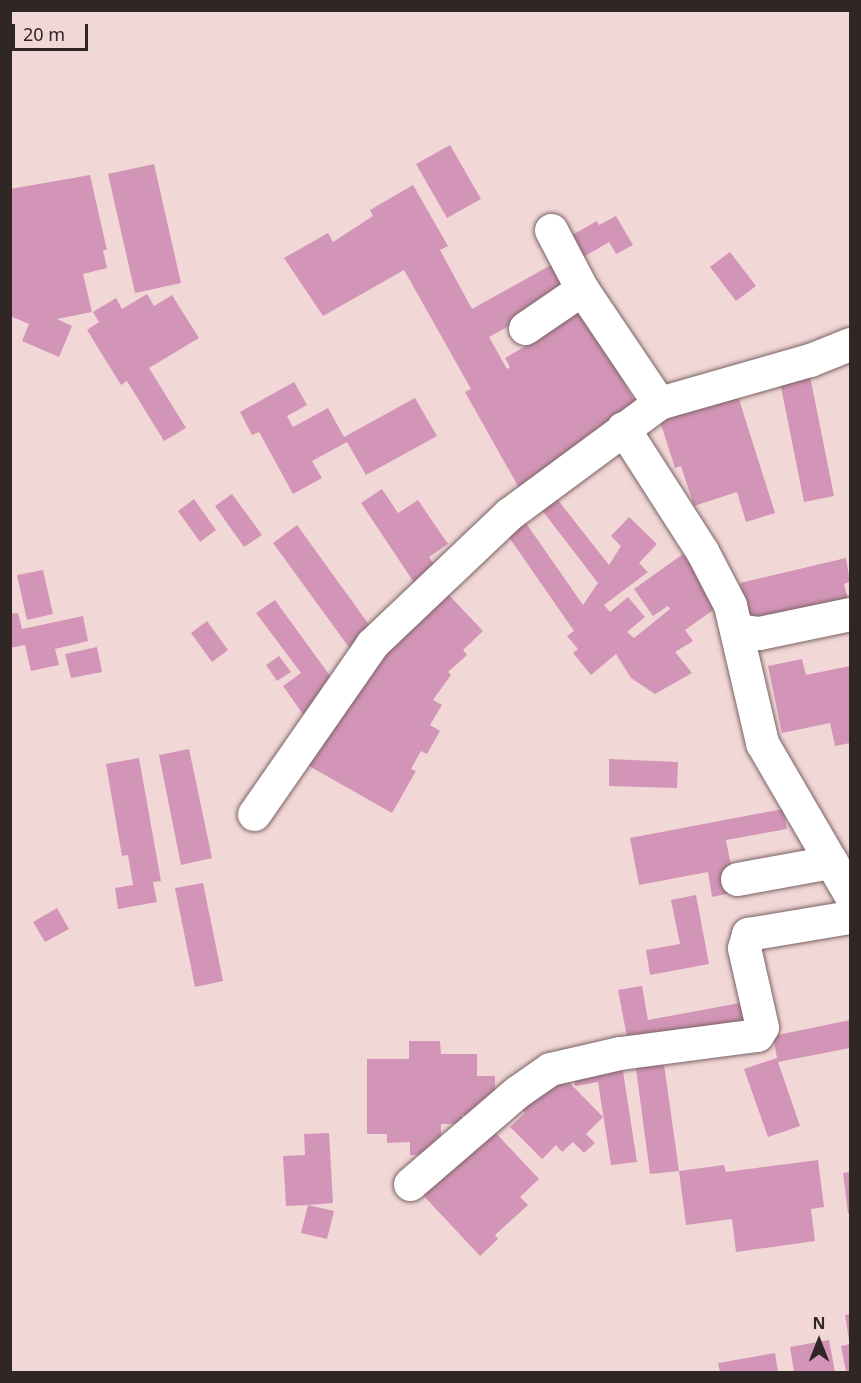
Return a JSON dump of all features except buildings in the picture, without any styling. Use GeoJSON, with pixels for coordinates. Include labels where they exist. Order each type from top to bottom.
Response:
{"type":"FeatureCollection","features":[{"type":"Feature","properties":{"kind":"street"},"geometry":{"type":"LineString","coordinates":[[551,230],[582,289],[659,403]]}},
{"type":"Feature","properties":{"kind":"street"},"geometry":{"type":"LineString","coordinates":[[525,328],[582,289]]}},
{"type":"Feature","properties":{"kind":"street"},"geometry":{"type":"LineString","coordinates":[[254,814],[372,644],[509,514],[659,403],[810,360],[850,344]]}},
{"type":"Feature","properties":{"kind":"street"},"geometry":{"type":"LineString","coordinates":[[623,428],[702,551],[730,605],[762,743],[850,894]]}},
{"type":"Feature","properties":{"kind":"street"},"geometry":{"type":"LineString","coordinates":[[737,630],[759,633],[850,614]]}},
{"type":"Feature","properties":{"kind":"street"},"geometry":{"type":"LineString","coordinates":[[737,879],[831,862]]}},
{"type":"Feature","properties":{"kind":"street"},"geometry":{"type":"LineString","coordinates":[[410,1184],[518,1092],[550,1069],[620,1053],[757,1035],[762,1027],[744,948],[748,934],[850,917]]}}]}
